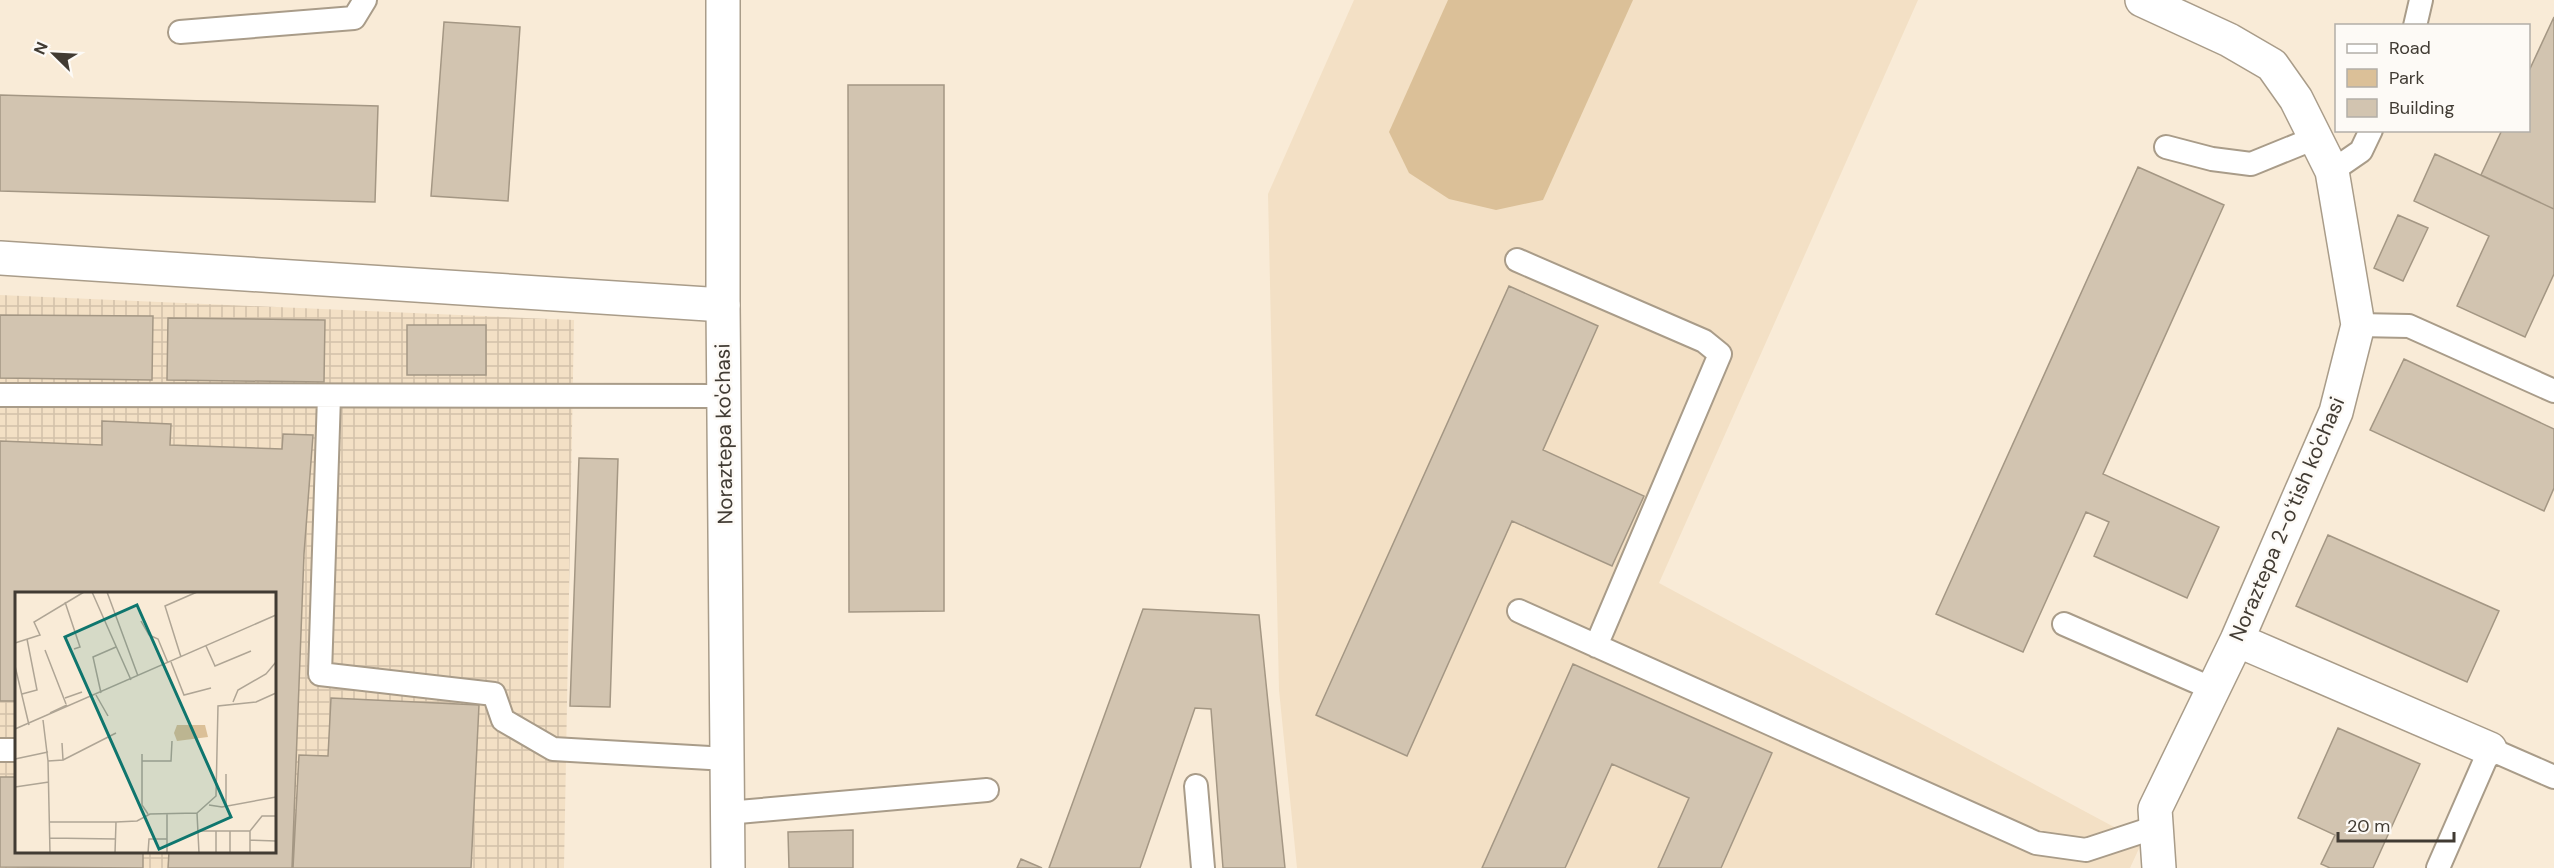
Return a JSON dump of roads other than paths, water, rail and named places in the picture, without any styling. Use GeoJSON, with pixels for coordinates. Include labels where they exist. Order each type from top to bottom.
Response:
{"type":"FeatureCollection","features":[{"type":"Feature","properties":{"kind":"street","name":"Noraztepa ko'chasi"},"geometry":{"type":"LineString","coordinates":[[723,0],[728,868]]}},
{"type":"Feature","properties":{"kind":"street","name":"Noraztepa 2-oʻtish ko'chasi"},"geometry":{"type":"LineString","coordinates":[[2142,0],[2229,40],[2272,65],[2295,99],[2332,171],[2358,325],[2336,412],[2237,640],[2155,809],[2159,868]]}},
{"type":"Feature","properties":{"kind":"street"},"geometry":{"type":"LineString","coordinates":[[0,258],[723,305]]}},
{"type":"Feature","properties":{"kind":"street"},"geometry":{"type":"LineString","coordinates":[[2237,640],[2490,749]]}},
{"type":"Feature","properties":{"kind":"lane"},"geometry":{"type":"LineString","coordinates":[[180,32],[354,18],[365,0]]}},
{"type":"Feature","properties":{"kind":"lane"},"geometry":{"type":"LineString","coordinates":[[2332,171],[2361,151],[2370,132]]}},
{"type":"Feature","properties":{"kind":"lane"},"geometry":{"type":"LineString","coordinates":[[2166,147],[2212,159],[2251,164],[2315,138]]}},
{"type":"Feature","properties":{"kind":"lane"},"geometry":{"type":"LineString","coordinates":[[1517,260],[1704,341],[1720,354],[1596,646]]}},
{"type":"Feature","properties":{"kind":"lane"},"geometry":{"type":"LineString","coordinates":[[2358,325],[2409,326],[2553,387]]}},
{"type":"Feature","properties":{"kind":"lane"},"geometry":{"type":"LineString","coordinates":[[0,395],[724,396]]}},
{"type":"Feature","properties":{"kind":"lane"},"geometry":{"type":"LineString","coordinates":[[329,396],[320,674],[494,694],[503,720],[553,749],[727,759]]}},
{"type":"Feature","properties":{"kind":"lane"},"geometry":{"type":"LineString","coordinates":[[1519,611],[2036,843],[2086,850],[2156,827]]}},
{"type":"Feature","properties":{"kind":"lane"},"geometry":{"type":"LineString","coordinates":[[2064,624],[2213,689]]}},
{"type":"Feature","properties":{"kind":"lane"},"geometry":{"type":"LineString","coordinates":[[2438,868],[2490,749],[2554,777]]}},
{"type":"Feature","properties":{"kind":"lane"},"geometry":{"type":"LineString","coordinates":[[1196,786],[1203,868]]}},
{"type":"Feature","properties":{"kind":"lane"},"geometry":{"type":"LineString","coordinates":[[727,813],[987,790]]}}]}
